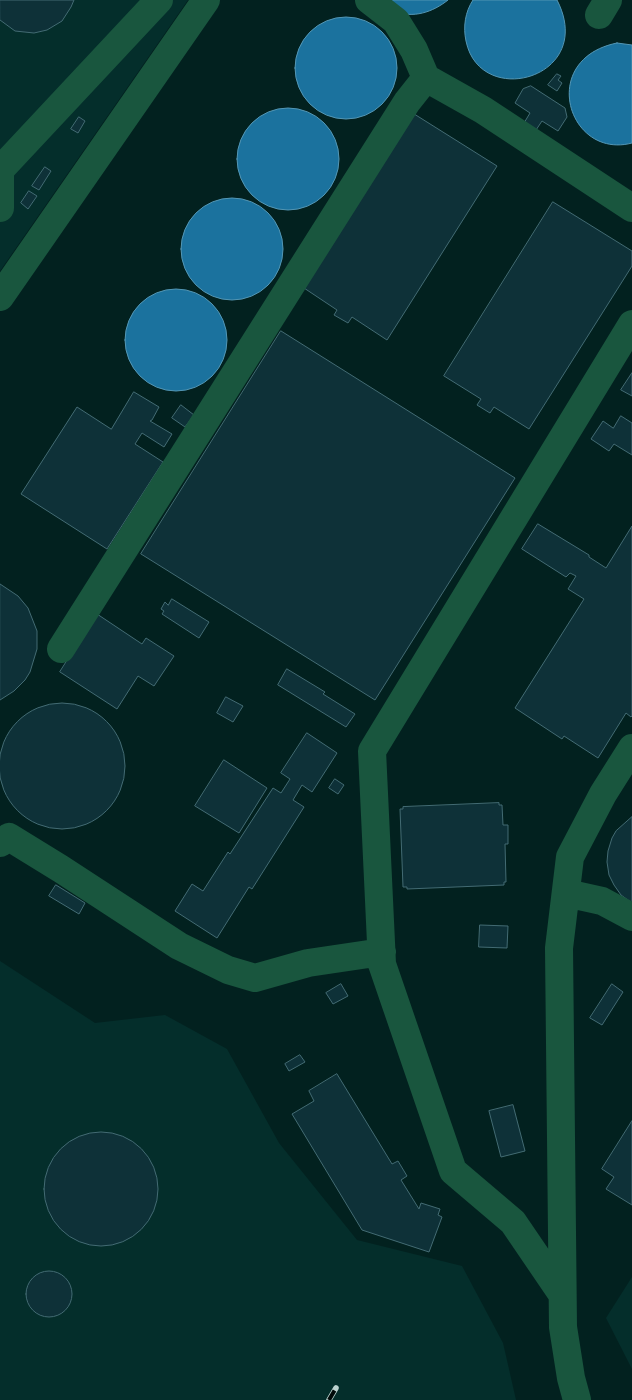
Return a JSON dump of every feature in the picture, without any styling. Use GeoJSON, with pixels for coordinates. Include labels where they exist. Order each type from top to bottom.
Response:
{"type":"FeatureCollection","features":[{"type":"Feature","properties":{"kind":"lane"},"geometry":{"type":"LineString","coordinates":[[0,208],[1,168],[159,0]]}},
{"type":"Feature","properties":{"kind":"lane"},"geometry":{"type":"LineString","coordinates":[[0,297],[206,0]]}},
{"type":"Feature","properties":{"kind":"lane"},"geometry":{"type":"LineString","coordinates":[[369,0],[396,21],[414,50],[426,78],[483,110],[632,208]]}},
{"type":"Feature","properties":{"kind":"lane"},"geometry":{"type":"LineString","coordinates":[[60,649],[407,102],[426,78]]}},
{"type":"Feature","properties":{"kind":"lane"},"geometry":{"type":"LineString","coordinates":[[562,1294],[513,1222],[453,1171],[382,964],[372,751],[632,324]]}},
{"type":"Feature","properties":{"kind":"lane"},"geometry":{"type":"LineString","coordinates":[[577,1400],[571,1378],[563,1327],[559,948],[570,857],[603,794],[632,748]]}},
{"type":"Feature","properties":{"kind":"lane"},"geometry":{"type":"LineString","coordinates":[[0,843],[9,836],[179,946],[237,973],[255,978],[308,962],[382,952]]}},
{"type":"Feature","properties":{"kind":"lane"},"geometry":{"type":"LineString","coordinates":[[566,893],[602,901],[632,917]]}},
{"type":"Feature","properties":{"kind":"shaded area"},"geometry":{"type":"Polygon","coordinates":[[[0,0],[188,0],[0,271],[0,0]]]}},
{"type":"Feature","properties":{"kind":"shaded area"},"geometry":{"type":"Polygon","coordinates":[[[0,961],[95,1023],[165,1015],[227,1049],[279,1143],[357,1240],[462,1266],[503,1343],[516,1400],[0,1400],[0,961]]]}},
{"type":"Feature","properties":{"kind":"shaded area"},"geometry":{"type":"Polygon","coordinates":[[[632,1277],[632,1369],[606,1318],[632,1277]]]}},
{"type":"Feature","properties":{"kind":"water"},"geometry":{"type":"Polygon","coordinates":[[[377,0],[448,0],[429,11],[408,14],[392,10],[377,0]]]}},
{"type":"Feature","properties":{"kind":"water"},"geometry":{"type":"Polygon","coordinates":[[[473,0],[557,0],[565,27],[562,49],[549,65],[532,76],[511,79],[492,75],[476,62],[466,41],[465,20],[473,0]]]}},
{"type":"Feature","properties":{"kind":"water"},"geometry":{"type":"Polygon","coordinates":[[[346,17],[365,21],[382,32],[393,49],[397,68],[393,87],[382,104],[365,115],[346,119],[327,115],[310,104],[299,87],[295,68],[299,49],[310,32],[327,21],[346,17]]]}},
{"type":"Feature","properties":{"kind":"water"},"geometry":{"type":"Polygon","coordinates":[[[617,43],[632,45],[632,143],[610,144],[591,137],[578,123],[570,105],[570,86],[577,68],[592,53],[617,43]]]}},
{"type":"Feature","properties":{"kind":"water"},"geometry":{"type":"Polygon","coordinates":[[[288,108],[307,112],[324,123],[335,140],[339,159],[335,178],[324,195],[307,206],[288,210],[269,206],[252,195],[241,178],[237,159],[241,140],[252,123],[269,112],[288,108]]]}},
{"type":"Feature","properties":{"kind":"water"},"geometry":{"type":"Polygon","coordinates":[[[232,198],[251,202],[268,213],[279,230],[283,249],[279,268],[268,285],[251,296],[232,300],[213,296],[196,285],[185,268],[181,249],[185,230],[196,213],[213,202],[232,198]]]}},
{"type":"Feature","properties":{"kind":"water"},"geometry":{"type":"Polygon","coordinates":[[[176,289],[195,293],[212,304],[223,321],[227,340],[223,359],[212,376],[195,387],[176,391],[157,387],[140,376],[129,359],[125,340],[129,321],[140,304],[157,293],[176,289]]]}},
{"type":"Feature","properties":{"kind":"building"},"geometry":{"type":"Polygon","coordinates":[[[0,0],[74,0],[62,21],[47,30],[34,33],[15,31],[0,20],[0,0]]]}},
{"type":"Feature","properties":{"kind":"building"},"geometry":{"type":"Polygon","coordinates":[[[557,74],[561,76],[558,80],[562,83],[557,91],[548,85],[557,74]]]}},
{"type":"Feature","properties":{"kind":"building"},"geometry":{"type":"Polygon","coordinates":[[[531,86],[565,108],[567,117],[558,131],[542,121],[536,130],[524,123],[530,113],[515,103],[523,89],[531,86]]]}},
{"type":"Feature","properties":{"kind":"building"},"geometry":{"type":"Polygon","coordinates":[[[411,112],[497,166],[387,340],[352,317],[348,323],[334,315],[337,310],[301,286],[411,112]]]}},
{"type":"Feature","properties":{"kind":"building"},"geometry":{"type":"Polygon","coordinates":[[[79,117],[85,121],[78,133],[71,129],[79,117]]]}},
{"type":"Feature","properties":{"kind":"building"},"geometry":{"type":"Polygon","coordinates":[[[45,167],[51,171],[39,190],[32,186],[45,167]]]}},
{"type":"Feature","properties":{"kind":"building"},"geometry":{"type":"Polygon","coordinates":[[[29,191],[37,196],[28,209],[21,203],[29,191]]]}},
{"type":"Feature","properties":{"kind":"building"},"geometry":{"type":"Polygon","coordinates":[[[553,202],[632,251],[632,266],[529,429],[494,407],[490,413],[477,405],[481,399],[444,376],[553,202]]]}},
{"type":"Feature","properties":{"kind":"building"},"geometry":{"type":"Polygon","coordinates":[[[281,331],[515,478],[375,700],[141,554],[281,331]]]}},
{"type":"Feature","properties":{"kind":"building"},"geometry":{"type":"Polygon","coordinates":[[[632,373],[632,396],[621,390],[632,373]]]}},
{"type":"Feature","properties":{"kind":"building"},"geometry":{"type":"Polygon","coordinates":[[[134,392],[159,407],[150,421],[172,434],[164,447],[142,433],[135,444],[163,462],[107,549],[21,494],[77,407],[111,429],[134,392]]]}},
{"type":"Feature","properties":{"kind":"building"},"geometry":{"type":"Polygon","coordinates":[[[181,405],[194,415],[185,427],[172,418],[181,405]]]}},
{"type":"Feature","properties":{"kind":"building"},"geometry":{"type":"Polygon","coordinates":[[[621,416],[632,423],[632,455],[614,444],[609,451],[591,439],[603,421],[613,428],[621,416]]]}},
{"type":"Feature","properties":{"kind":"building"},"geometry":{"type":"Polygon","coordinates":[[[538,524],[589,555],[589,557],[606,568],[632,526],[632,716],[626,713],[598,758],[564,736],[562,739],[515,708],[584,599],[568,589],[576,576],[570,573],[566,577],[522,549],[538,524]]]}},
{"type":"Feature","properties":{"kind":"building"},"geometry":{"type":"Polygon","coordinates":[[[0,584],[18,596],[28,608],[37,631],[37,649],[30,672],[25,680],[14,691],[0,700],[0,584]]]}},
{"type":"Feature","properties":{"kind":"building"},"geometry":{"type":"Polygon","coordinates":[[[172,599],[209,622],[199,638],[162,614],[164,611],[161,609],[165,602],[168,605],[172,599]]]}},
{"type":"Feature","properties":{"kind":"building"},"geometry":{"type":"Polygon","coordinates":[[[97,614],[142,644],[146,638],[174,656],[154,686],[138,676],[117,709],[60,672],[97,614]]]}},
{"type":"Feature","properties":{"kind":"building"},"geometry":{"type":"Polygon","coordinates":[[[287,669],[325,692],[323,694],[355,714],[346,727],[278,685],[287,669]]]}},
{"type":"Feature","properties":{"kind":"building"},"geometry":{"type":"Polygon","coordinates":[[[226,697],[243,706],[233,722],[217,713],[226,697]]]}},
{"type":"Feature","properties":{"kind":"building"},"geometry":{"type":"Polygon","coordinates":[[[62,703],[86,707],[107,721],[121,742],[125,766],[121,790],[107,811],[86,825],[62,829],[38,825],[17,811],[3,790],[-1,766],[3,742],[17,721],[38,707],[62,703]]]}},
{"type":"Feature","properties":{"kind":"building"},"geometry":{"type":"Polygon","coordinates":[[[307,733],[337,753],[312,792],[302,785],[293,800],[304,807],[252,889],[249,887],[217,938],[175,911],[192,884],[203,891],[228,852],[230,854],[273,788],[281,793],[290,779],[281,773],[307,733]]]}},
{"type":"Feature","properties":{"kind":"building"},"geometry":{"type":"Polygon","coordinates":[[[224,760],[267,788],[239,833],[195,806],[224,760]]]}},
{"type":"Feature","properties":{"kind":"building"},"geometry":{"type":"Polygon","coordinates":[[[335,779],[344,785],[338,794],[329,788],[335,779]]]}},
{"type":"Feature","properties":{"kind":"building"},"geometry":{"type":"Polygon","coordinates":[[[499,803],[499,805],[502,805],[503,825],[508,825],[508,844],[505,844],[506,882],[504,882],[504,885],[407,889],[407,887],[403,887],[400,809],[403,809],[403,807],[499,803]]]}},
{"type":"Feature","properties":{"kind":"building"},"geometry":{"type":"Polygon","coordinates":[[[632,817],[632,903],[621,895],[614,885],[609,875],[607,862],[612,838],[616,831],[632,817]]]}},
{"type":"Feature","properties":{"kind":"building"},"geometry":{"type":"Polygon","coordinates":[[[56,885],[85,903],[79,914],[49,896],[56,885]]]}},
{"type":"Feature","properties":{"kind":"building"},"geometry":{"type":"Polygon","coordinates":[[[480,925],[508,926],[507,948],[479,947],[480,925]]]}},
{"type":"Feature","properties":{"kind":"building"},"geometry":{"type":"Polygon","coordinates":[[[341,984],[348,996],[333,1004],[326,993],[341,984]]]}},
{"type":"Feature","properties":{"kind":"building"},"geometry":{"type":"Polygon","coordinates":[[[612,984],[623,992],[602,1025],[590,1018],[612,984]]]}},
{"type":"Feature","properties":{"kind":"building"},"geometry":{"type":"Polygon","coordinates":[[[300,1055],[305,1062],[289,1071],[285,1064],[300,1055]]]}},
{"type":"Feature","properties":{"kind":"building"},"geometry":{"type":"Polygon","coordinates":[[[337,1074],[392,1164],[398,1161],[407,1176],[401,1180],[419,1209],[421,1203],[440,1209],[438,1215],[442,1217],[429,1252],[362,1230],[292,1114],[314,1101],[309,1091],[337,1074]]]}},
{"type":"Feature","properties":{"kind":"building"},"geometry":{"type":"Polygon","coordinates":[[[513,1105],[525,1151],[501,1157],[489,1111],[513,1105]]]}},
{"type":"Feature","properties":{"kind":"building"},"geometry":{"type":"Polygon","coordinates":[[[632,1121],[632,1205],[606,1189],[614,1177],[602,1169],[632,1121]]]}},
{"type":"Feature","properties":{"kind":"building"},"geometry":{"type":"Polygon","coordinates":[[[101,1132],[123,1136],[142,1148],[154,1167],[158,1189],[154,1211],[142,1230],[123,1242],[101,1246],[79,1242],[60,1230],[48,1211],[44,1189],[48,1167],[60,1148],[79,1136],[101,1132]]]}},
{"type":"Feature","properties":{"kind":"building"},"geometry":{"type":"Polygon","coordinates":[[[44,1271],[54,1271],[66,1277],[71,1285],[71,1303],[66,1311],[58,1316],[44,1317],[36,1314],[29,1307],[26,1299],[26,1289],[29,1281],[36,1274],[44,1271]]]}},
{"type":"Feature","properties":{"kind":"railway"},"geometry":{"type":"LineString","coordinates":[[329,1400],[336,1388]]}}]}
